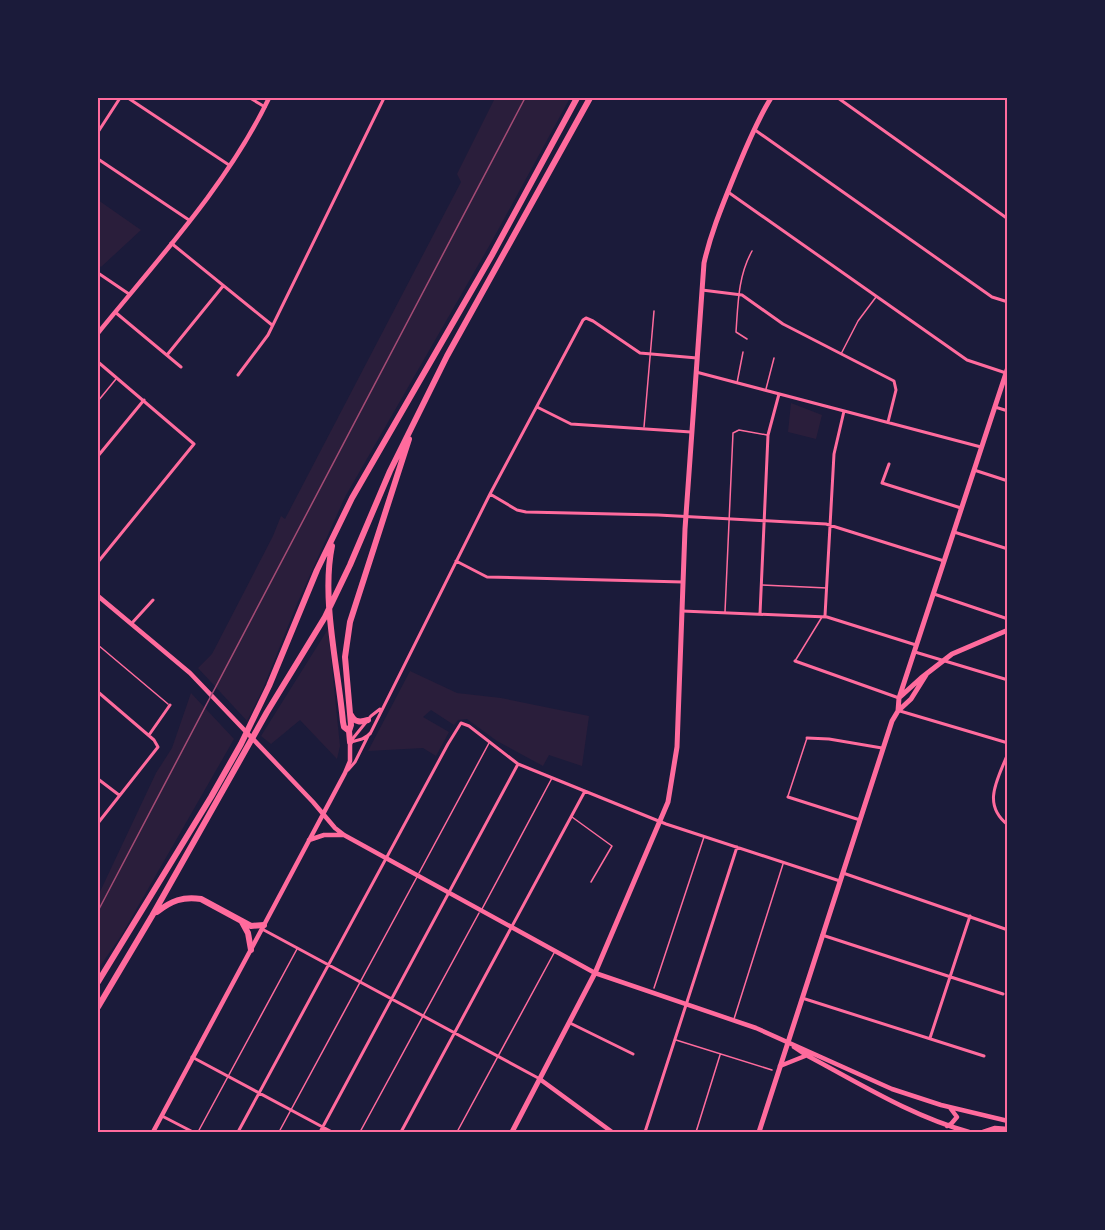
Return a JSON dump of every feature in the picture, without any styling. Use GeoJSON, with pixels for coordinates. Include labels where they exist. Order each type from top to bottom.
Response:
{"type":"FeatureCollection","features":[{"type":"Feature","properties":{"kind":"highway"},"geometry":{"type":"LineString","coordinates":[[98,982],[211,797],[240,744],[269,686],[333,537],[368,470],[578,98]]}},
{"type":"Feature","properties":{"kind":"highway"},"geometry":{"type":"LineString","coordinates":[[98,1006],[152,916],[267,712],[325,617],[390,471],[463,326],[590,98]]}},
{"type":"Feature","properties":{"kind":"highway"},"geometry":{"type":"LineString","coordinates":[[350,742],[351,725],[345,656],[350,622],[412,427]]}},
{"type":"Feature","properties":{"kind":"highway"},"geometry":{"type":"LineString","coordinates":[[333,537],[327,567],[328,589],[343,722],[344,727],[349,731]]}},
{"type":"Feature","properties":{"kind":"highway"},"geometry":{"type":"LineString","coordinates":[[350,712],[356,721],[368,720]]}},
{"type":"Feature","properties":{"kind":"highway"},"geometry":{"type":"LineString","coordinates":[[152,916],[175,900],[193,897],[201,899],[241,922],[263,927]]}},
{"type":"Feature","properties":{"kind":"highway"},"geometry":{"type":"LineString","coordinates":[[241,922],[248,933],[251,950]]}},
{"type":"Feature","properties":{"kind":"highway"},"geometry":{"type":"LineString","coordinates":[[98,978],[120,947]]}},
{"type":"Feature","properties":{"kind":"main road"},"geometry":{"type":"LineString","coordinates":[[98,333],[189,220],[229,165],[269,98]]}},
{"type":"Feature","properties":{"kind":"main road"},"geometry":{"type":"LineString","coordinates":[[512,1132],[595,973],[668,802],[677,752],[686,516],[706,256],[713,229],[728,192],[754,129],[771,98]]}},
{"type":"Feature","properties":{"kind":"main road"},"geometry":{"type":"LineString","coordinates":[[898,711],[899,698],[1006,370]]}},
{"type":"Feature","properties":{"kind":"main road"},"geometry":{"type":"LineString","coordinates":[[98,596],[190,673],[344,835],[595,973],[734,1020],[818,1054],[892,1089],[949,1107],[1008,1121]]}},
{"type":"Feature","properties":{"kind":"main road"},"geometry":{"type":"LineString","coordinates":[[899,698],[944,660],[1008,630]]}},
{"type":"Feature","properties":{"kind":"main road"},"geometry":{"type":"LineString","coordinates":[[759,1132],[892,721],[898,711],[907,704],[926,675]]}},
{"type":"Feature","properties":{"kind":"main road"},"geometry":{"type":"LineString","coordinates":[[153,1132],[322,812],[345,773],[350,761],[350,742]]}},
{"type":"Feature","properties":{"kind":"main road"},"geometry":{"type":"LineString","coordinates":[[309,840],[324,835],[344,835]]}},
{"type":"Feature","properties":{"kind":"main road"},"geometry":{"type":"LineString","coordinates":[[788,1042],[806,1056],[888,1100],[947,1126],[969,1132]]}},
{"type":"Feature","properties":{"kind":"main road"},"geometry":{"type":"LineString","coordinates":[[780,1066],[806,1056]]}},
{"type":"Feature","properties":{"kind":"main road"},"geometry":{"type":"LineString","coordinates":[[541,1080],[612,1132]]}},
{"type":"Feature","properties":{"kind":"main road"},"geometry":{"type":"LineString","coordinates":[[888,1100],[892,1089]]}},
{"type":"Feature","properties":{"kind":"main road"},"geometry":{"type":"LineString","coordinates":[[947,1126],[957,1117],[949,1107]]}},
{"type":"Feature","properties":{"kind":"main road"},"geometry":{"type":"LineString","coordinates":[[982,1132],[995,1128],[1008,1129]]}},
{"type":"Feature","properties":{"kind":"street"},"geometry":{"type":"LineString","coordinates":[[98,132],[120,98]]}},
{"type":"Feature","properties":{"kind":"street"},"geometry":{"type":"LineString","coordinates":[[128,98],[229,165]]}},
{"type":"Feature","properties":{"kind":"street"},"geometry":{"type":"LineString","coordinates":[[250,98],[265,107]]}},
{"type":"Feature","properties":{"kind":"street"},"geometry":{"type":"LineString","coordinates":[[238,375],[268,334],[384,98]]}},
{"type":"Feature","properties":{"kind":"street"},"geometry":{"type":"LineString","coordinates":[[838,98],[1008,219]]}},
{"type":"Feature","properties":{"kind":"street"},"geometry":{"type":"LineString","coordinates":[[754,129],[992,297],[1008,302]]}},
{"type":"Feature","properties":{"kind":"street"},"geometry":{"type":"LineString","coordinates":[[98,159],[189,220]]}},
{"type":"Feature","properties":{"kind":"street"},"geometry":{"type":"LineString","coordinates":[[728,192],[967,360],[1006,370]]}},
{"type":"Feature","properties":{"kind":"street"},"geometry":{"type":"LineString","coordinates":[[171,243],[272,325]]}},
{"type":"Feature","properties":{"kind":"street"},"geometry":{"type":"LineString","coordinates":[[98,273],[129,294]]}},
{"type":"Feature","properties":{"kind":"street"},"geometry":{"type":"LineString","coordinates":[[167,355],[223,286]]}},
{"type":"Feature","properties":{"kind":"street"},"geometry":{"type":"LineString","coordinates":[[702,290],[738,294],[783,324],[895,382],[896,390],[888,422]]}},
{"type":"Feature","properties":{"kind":"street"},"geometry":{"type":"LineString","coordinates":[[115,312],[181,367]]}},
{"type":"Feature","properties":{"kind":"street"},"geometry":{"type":"LineString","coordinates":[[345,773],[355,762],[370,734],[381,707],[490,494],[586,318],[640,353],[697,358]]}},
{"type":"Feature","properties":{"kind":"street"},"geometry":{"type":"LineString","coordinates":[[98,362],[194,444],[98,562]]}},
{"type":"Feature","properties":{"kind":"street"},"geometry":{"type":"LineString","coordinates":[[696,372],[981,447]]}},
{"type":"Feature","properties":{"kind":"street"},"geometry":{"type":"LineString","coordinates":[[760,614],[768,435],[779,394]]}},
{"type":"Feature","properties":{"kind":"street"},"geometry":{"type":"LineString","coordinates":[[98,456],[144,400]]}},
{"type":"Feature","properties":{"kind":"street"},"geometry":{"type":"LineString","coordinates":[[995,406],[1008,411]]}},
{"type":"Feature","properties":{"kind":"street"},"geometry":{"type":"LineString","coordinates":[[537,407],[571,424],[691,432]]}},
{"type":"Feature","properties":{"kind":"street"},"geometry":{"type":"LineString","coordinates":[[824,616],[836,443],[844,411]]}},
{"type":"Feature","properties":{"kind":"street"},"geometry":{"type":"LineString","coordinates":[[889,464],[882,483],[962,508]]}},
{"type":"Feature","properties":{"kind":"street"},"geometry":{"type":"LineString","coordinates":[[974,470],[1008,481]]}},
{"type":"Feature","properties":{"kind":"street"},"geometry":{"type":"LineString","coordinates":[[490,494],[517,510],[526,512],[686,516],[830,525],[945,561]]}},
{"type":"Feature","properties":{"kind":"street"},"geometry":{"type":"LineString","coordinates":[[954,532],[1008,549]]}},
{"type":"Feature","properties":{"kind":"street"},"geometry":{"type":"LineString","coordinates":[[456,561],[487,577],[683,582]]}},
{"type":"Feature","properties":{"kind":"street"},"geometry":{"type":"LineString","coordinates":[[934,594],[1008,619]]}},
{"type":"Feature","properties":{"kind":"street"},"geometry":{"type":"LineString","coordinates":[[131,624],[153,600]]}},
{"type":"Feature","properties":{"kind":"street"},"geometry":{"type":"LineString","coordinates":[[682,611],[824,616],[944,660],[1008,680]]}},
{"type":"Feature","properties":{"kind":"street"},"geometry":{"type":"LineString","coordinates":[[795,661],[899,698]]}},
{"type":"Feature","properties":{"kind":"street"},"geometry":{"type":"LineString","coordinates":[[98,692],[158,744],[157,749],[98,823]]}},
{"type":"Feature","properties":{"kind":"street"},"geometry":{"type":"LineString","coordinates":[[148,735],[170,705]]}},
{"type":"Feature","properties":{"kind":"street"},"geometry":{"type":"LineString","coordinates":[[350,742],[381,707]]}},
{"type":"Feature","properties":{"kind":"street"},"geometry":{"type":"LineString","coordinates":[[898,711],[1008,743]]}},
{"type":"Feature","properties":{"kind":"street"},"geometry":{"type":"LineString","coordinates":[[238,1132],[461,723],[469,726],[518,764],[660,822],[840,881]]}},
{"type":"Feature","properties":{"kind":"street"},"geometry":{"type":"LineString","coordinates":[[350,742],[370,734]]}},
{"type":"Feature","properties":{"kind":"street"},"geometry":{"type":"LineString","coordinates":[[807,738],[829,739],[884,749]]}},
{"type":"Feature","properties":{"kind":"street"},"geometry":{"type":"LineString","coordinates":[[1007,754],[995,789],[993,804],[998,816],[1008,825]]}},
{"type":"Feature","properties":{"kind":"street"},"geometry":{"type":"LineString","coordinates":[[320,1132],[518,764]]}},
{"type":"Feature","properties":{"kind":"street"},"geometry":{"type":"LineString","coordinates":[[98,779],[119,795]]}},
{"type":"Feature","properties":{"kind":"street"},"geometry":{"type":"LineString","coordinates":[[401,1132],[585,791]]}},
{"type":"Feature","properties":{"kind":"street"},"geometry":{"type":"LineString","coordinates":[[788,797],[860,820]]}},
{"type":"Feature","properties":{"kind":"street"},"geometry":{"type":"LineString","coordinates":[[645,1132],[737,847]]}},
{"type":"Feature","properties":{"kind":"street"},"geometry":{"type":"LineString","coordinates":[[843,873],[1008,930]]}},
{"type":"Feature","properties":{"kind":"street"},"geometry":{"type":"LineString","coordinates":[[930,1038],[970,916]]}},
{"type":"Feature","properties":{"kind":"street"},"geometry":{"type":"LineString","coordinates":[[263,927],[297,948],[541,1080]]}},
{"type":"Feature","properties":{"kind":"street"},"geometry":{"type":"LineString","coordinates":[[822,935],[1003,994]]}},
{"type":"Feature","properties":{"kind":"street"},"geometry":{"type":"LineString","coordinates":[[802,998],[984,1056]]}},
{"type":"Feature","properties":{"kind":"street"},"geometry":{"type":"LineString","coordinates":[[570,1023],[633,1054]]}},
{"type":"Feature","properties":{"kind":"street"},"geometry":{"type":"LineString","coordinates":[[192,1057],[332,1132]]}},
{"type":"Feature","properties":{"kind":"street"},"geometry":{"type":"LineString","coordinates":[[162,1116],[193,1132]]}},
{"type":"Feature","properties":{"kind":"lane"},"geometry":{"type":"LineString","coordinates":[[747,339],[736,332],[738,294],[745,264],[752,252]]}},
{"type":"Feature","properties":{"kind":"lane"},"geometry":{"type":"LineString","coordinates":[[841,354],[858,321],[877,296]]}},
{"type":"Feature","properties":{"kind":"lane"},"geometry":{"type":"LineString","coordinates":[[644,429],[654,311]]}},
{"type":"Feature","properties":{"kind":"lane"},"geometry":{"type":"LineString","coordinates":[[737,383],[743,352]]}},
{"type":"Feature","properties":{"kind":"lane"},"geometry":{"type":"LineString","coordinates":[[765,390],[774,358]]}},
{"type":"Feature","properties":{"kind":"lane"},"geometry":{"type":"LineString","coordinates":[[98,401],[116,378]]}},
{"type":"Feature","properties":{"kind":"lane"},"geometry":{"type":"LineString","coordinates":[[725,613],[733,433],[736,430],[768,435]]}},
{"type":"Feature","properties":{"kind":"lane"},"geometry":{"type":"LineString","coordinates":[[762,585],[827,588]]}},
{"type":"Feature","properties":{"kind":"lane"},"geometry":{"type":"LineString","coordinates":[[795,661],[824,616]]}},
{"type":"Feature","properties":{"kind":"lane"},"geometry":{"type":"LineString","coordinates":[[98,645],[170,705]]}},
{"type":"Feature","properties":{"kind":"lane"},"geometry":{"type":"LineString","coordinates":[[788,797],[807,738]]}},
{"type":"Feature","properties":{"kind":"lane"},"geometry":{"type":"LineString","coordinates":[[279,1132],[490,742]]}},
{"type":"Feature","properties":{"kind":"lane"},"geometry":{"type":"LineString","coordinates":[[360,1132],[552,777]]}},
{"type":"Feature","properties":{"kind":"lane"},"geometry":{"type":"LineString","coordinates":[[572,816],[612,846],[591,882]]}},
{"type":"Feature","properties":{"kind":"lane"},"geometry":{"type":"LineString","coordinates":[[654,988],[704,836]]}},
{"type":"Feature","properties":{"kind":"lane"},"geometry":{"type":"LineString","coordinates":[[734,1020],[784,863]]}},
{"type":"Feature","properties":{"kind":"lane"},"geometry":{"type":"LineString","coordinates":[[198,1132],[297,948]]}},
{"type":"Feature","properties":{"kind":"lane"},"geometry":{"type":"LineString","coordinates":[[457,1132],[555,950]]}},
{"type":"Feature","properties":{"kind":"lane"},"geometry":{"type":"LineString","coordinates":[[676,1039],[772,1070]]}},
{"type":"Feature","properties":{"kind":"lane"},"geometry":{"type":"LineString","coordinates":[[696,1132],[720,1054]]}},
{"type":"Feature","properties":{"kind":"shaded area"},"geometry":{"type":"Polygon","coordinates":[[[495,98],[570,98],[492,241],[345,497],[247,721],[198,668],[212,654],[281,516],[285,519],[461,182],[457,174],[495,98]]]}},
{"type":"Feature","properties":{"kind":"shaded area"},"geometry":{"type":"Polygon","coordinates":[[[98,200],[141,230],[101,267],[98,265],[98,200]]]}},
{"type":"Feature","properties":{"kind":"shaded area"},"geometry":{"type":"Polygon","coordinates":[[[791,403],[822,415],[816,439],[788,432],[791,403]]]}},
{"type":"Feature","properties":{"kind":"shaded area"},"geometry":{"type":"Polygon","coordinates":[[[328,629],[340,746],[337,759],[300,720],[271,744],[261,736],[328,629]]]}},
{"type":"Feature","properties":{"kind":"shaded area"},"geometry":{"type":"Polygon","coordinates":[[[410,671],[457,693],[501,698],[589,716],[582,766],[549,755],[543,766],[497,741],[467,719],[458,720],[454,725],[431,710],[423,717],[449,732],[436,756],[423,748],[368,751],[410,671]]]}},
{"type":"Feature","properties":{"kind":"shaded area"},"geometry":{"type":"Polygon","coordinates":[[[191,693],[234,739],[121,936],[98,969],[98,896],[156,773],[172,748],[191,693]]]}},
{"type":"Feature","properties":{"kind":"railway"},"geometry":{"type":"LineString","coordinates":[[98,911],[525,98]]}}]}
